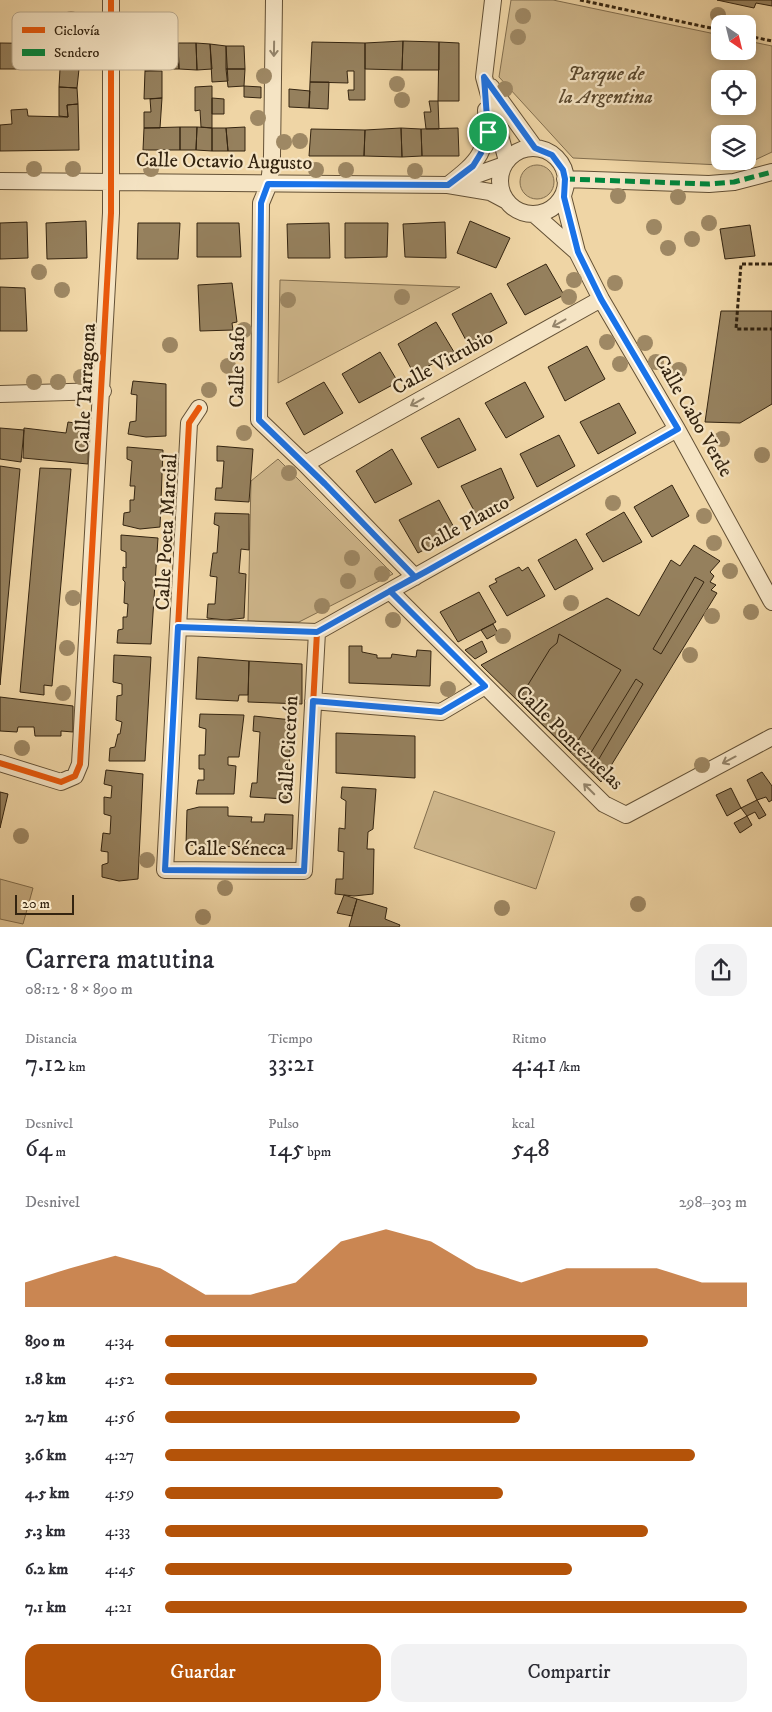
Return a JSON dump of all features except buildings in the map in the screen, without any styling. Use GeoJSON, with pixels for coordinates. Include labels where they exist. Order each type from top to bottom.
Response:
{"type":"FeatureCollection","features":[{"type":"Feature","properties":{"kind":"street","name":"Calle Safo"},"geometry":{"type":"LineString","coordinates":[[274,0],[272,156],[268,184],[261,203],[259,420],[305,464],[415,577]]}},
{"type":"Feature","properties":{"kind":"street"},"geometry":{"type":"LineString","coordinates":[[448,185],[473,166],[481,153],[488,132],[484,77],[493,0]]}},
{"type":"Feature","properties":{"kind":"street","name":"Calle Tarragona"},"geometry":{"type":"LineString","coordinates":[[0,763],[61,782],[75,776],[80,764],[103,391],[112,182],[111,70]]}},
{"type":"Feature","properties":{"kind":"street"},"geometry":{"type":"LineString","coordinates":[[484,77],[535,148]]}},
{"type":"Feature","properties":{"kind":"street"},"geometry":{"type":"LineString","coordinates":[[484,77],[506,163]]}},
{"type":"Feature","properties":{"kind":"street"},"geometry":{"type":"LineString","coordinates":[[535,148],[544,150],[559,162],[565,179],[564,197],[553,208],[534,214],[518,210],[505,200],[500,180],[506,163],[524,149],[535,148]]}},
{"type":"Feature","properties":{"kind":"street","name":"Calle Octavio Augusto"},"geometry":{"type":"LineString","coordinates":[[448,185],[506,163]]}},
{"type":"Feature","properties":{"kind":"street"},"geometry":{"type":"LineString","coordinates":[[565,179],[709,184],[734,182],[772,172]]}},
{"type":"Feature","properties":{"kind":"street","name":"Calle Octavio Augusto"},"geometry":{"type":"LineString","coordinates":[[0,181],[448,185],[490,192],[505,200]]}},
{"type":"Feature","properties":{"kind":"street","name":"Calle Cabo Verde"},"geometry":{"type":"LineString","coordinates":[[564,197],[578,252],[601,299],[678,429],[772,602]]}},
{"type":"Feature","properties":{"kind":"street","name":"Calle Cabo Verde"},"geometry":{"type":"LineString","coordinates":[[534,214],[578,252]]}},
{"type":"Feature","properties":{"kind":"street","name":"Calle Vitrubio"},"geometry":{"type":"LineString","coordinates":[[305,464],[601,299]]}},
{"type":"Feature","properties":{"kind":"street"},"geometry":{"type":"LineString","coordinates":[[0,394],[103,391]]}},
{"type":"Feature","properties":{"kind":"street","name":"Calle Poeta Marcial"},"geometry":{"type":"LineString","coordinates":[[165,870],[189,424],[198,408]]}},
{"type":"Feature","properties":{"kind":"street","name":"Calle Plauto"},"geometry":{"type":"LineString","coordinates":[[317,632],[678,429]]}},
{"type":"Feature","properties":{"kind":"street","name":"Calle Pontezuelas"},"geometry":{"type":"LineString","coordinates":[[390,591],[604,804],[626,815],[772,736]]}},
{"type":"Feature","properties":{"kind":"street"},"geometry":{"type":"LineString","coordinates":[[178,627],[317,632]]}},
{"type":"Feature","properties":{"kind":"street","name":"Calle Cicerón"},"geometry":{"type":"LineString","coordinates":[[304,871],[317,632]]}},
{"type":"Feature","properties":{"kind":"street"},"geometry":{"type":"LineString","coordinates":[[313,701],[441,712],[485,686]]}},
{"type":"Feature","properties":{"kind":"street","name":"Calle Séneca"},"geometry":{"type":"LineString","coordinates":[[165,870],[304,871]]}},
{"type":"Feature","properties":{"kind":"path"},"geometry":{"type":"LineString","coordinates":[[580,0],[711,28]]}},
{"type":"Feature","properties":{"kind":"path"},"geometry":{"type":"LineString","coordinates":[[756,38],[772,41]]}},
{"type":"Feature","properties":{"kind":"path"},"geometry":{"type":"LineString","coordinates":[[772,264],[741,264],[736,329],[772,329]]}},
{"type":"Feature","properties":{"kind":"green space","name":"Parque de la Argentina"},"geometry":{"type":"Polygon","coordinates":[[[511,0],[553,0],[711,33],[711,60],[756,60],[756,43],[772,46],[772,152],[756,159],[756,125],[711,125],[711,165],[573,158],[499,77],[511,0]]]}},
{"type":"Feature","properties":{"kind":"green space"},"geometry":{"type":"Polygon","coordinates":[[[537,165],[549,170],[554,182],[549,194],[537,199],[525,194],[520,182],[525,170],[537,165]]]}},
{"type":"Feature","properties":{"kind":"green space"},"geometry":{"type":"Polygon","coordinates":[[[280,280],[460,287],[278,383],[280,280]]]}},
{"type":"Feature","properties":{"kind":"green space"},"geometry":{"type":"Polygon","coordinates":[[[278,459],[393,574],[299,622],[248,621],[251,481],[278,459]]]}},
{"type":"Feature","properties":{"kind":"green space"},"geometry":{"type":"Polygon","coordinates":[[[434,791],[555,832],[536,889],[414,848],[434,791]]]}},
{"type":"Feature","properties":{"kind":"green space"},"geometry":{"type":"Polygon","coordinates":[[[0,879],[33,888],[23,924],[0,919],[0,879]]]}},
{"type":"Feature","properties":{"kind":"marked path"},"geometry":{"type":"LineString","coordinates":[[565,179],[709,184],[734,182],[772,172]]}},
{"type":"Feature","properties":{"kind":"cycle path"},"geometry":{"type":"LineString","coordinates":[[111,0],[111,12]]}},
{"type":"Feature","properties":{"kind":"cycle path"},"geometry":{"type":"LineString","coordinates":[[0,763],[61,782],[75,776],[80,764],[111,213],[111,70]]}},
{"type":"Feature","properties":{"kind":"cycle path"},"geometry":{"type":"LineString","coordinates":[[199,408],[189,423],[165,870],[304,871],[317,632]]}},
{"type":"Feature","properties":{"kind":"route"},"geometry":{"type":"LineString","coordinates":[[488,132],[481,153],[473,166],[448,185],[268,184],[261,203],[259,420],[325,484],[415,577],[390,591],[317,632],[178,627],[165,870],[304,871],[313,701],[441,712],[485,686],[390,591],[427,571],[678,429],[601,299],[578,252],[564,197],[565,179],[559,162],[544,150],[535,148],[484,77],[488,132]]}}]}
